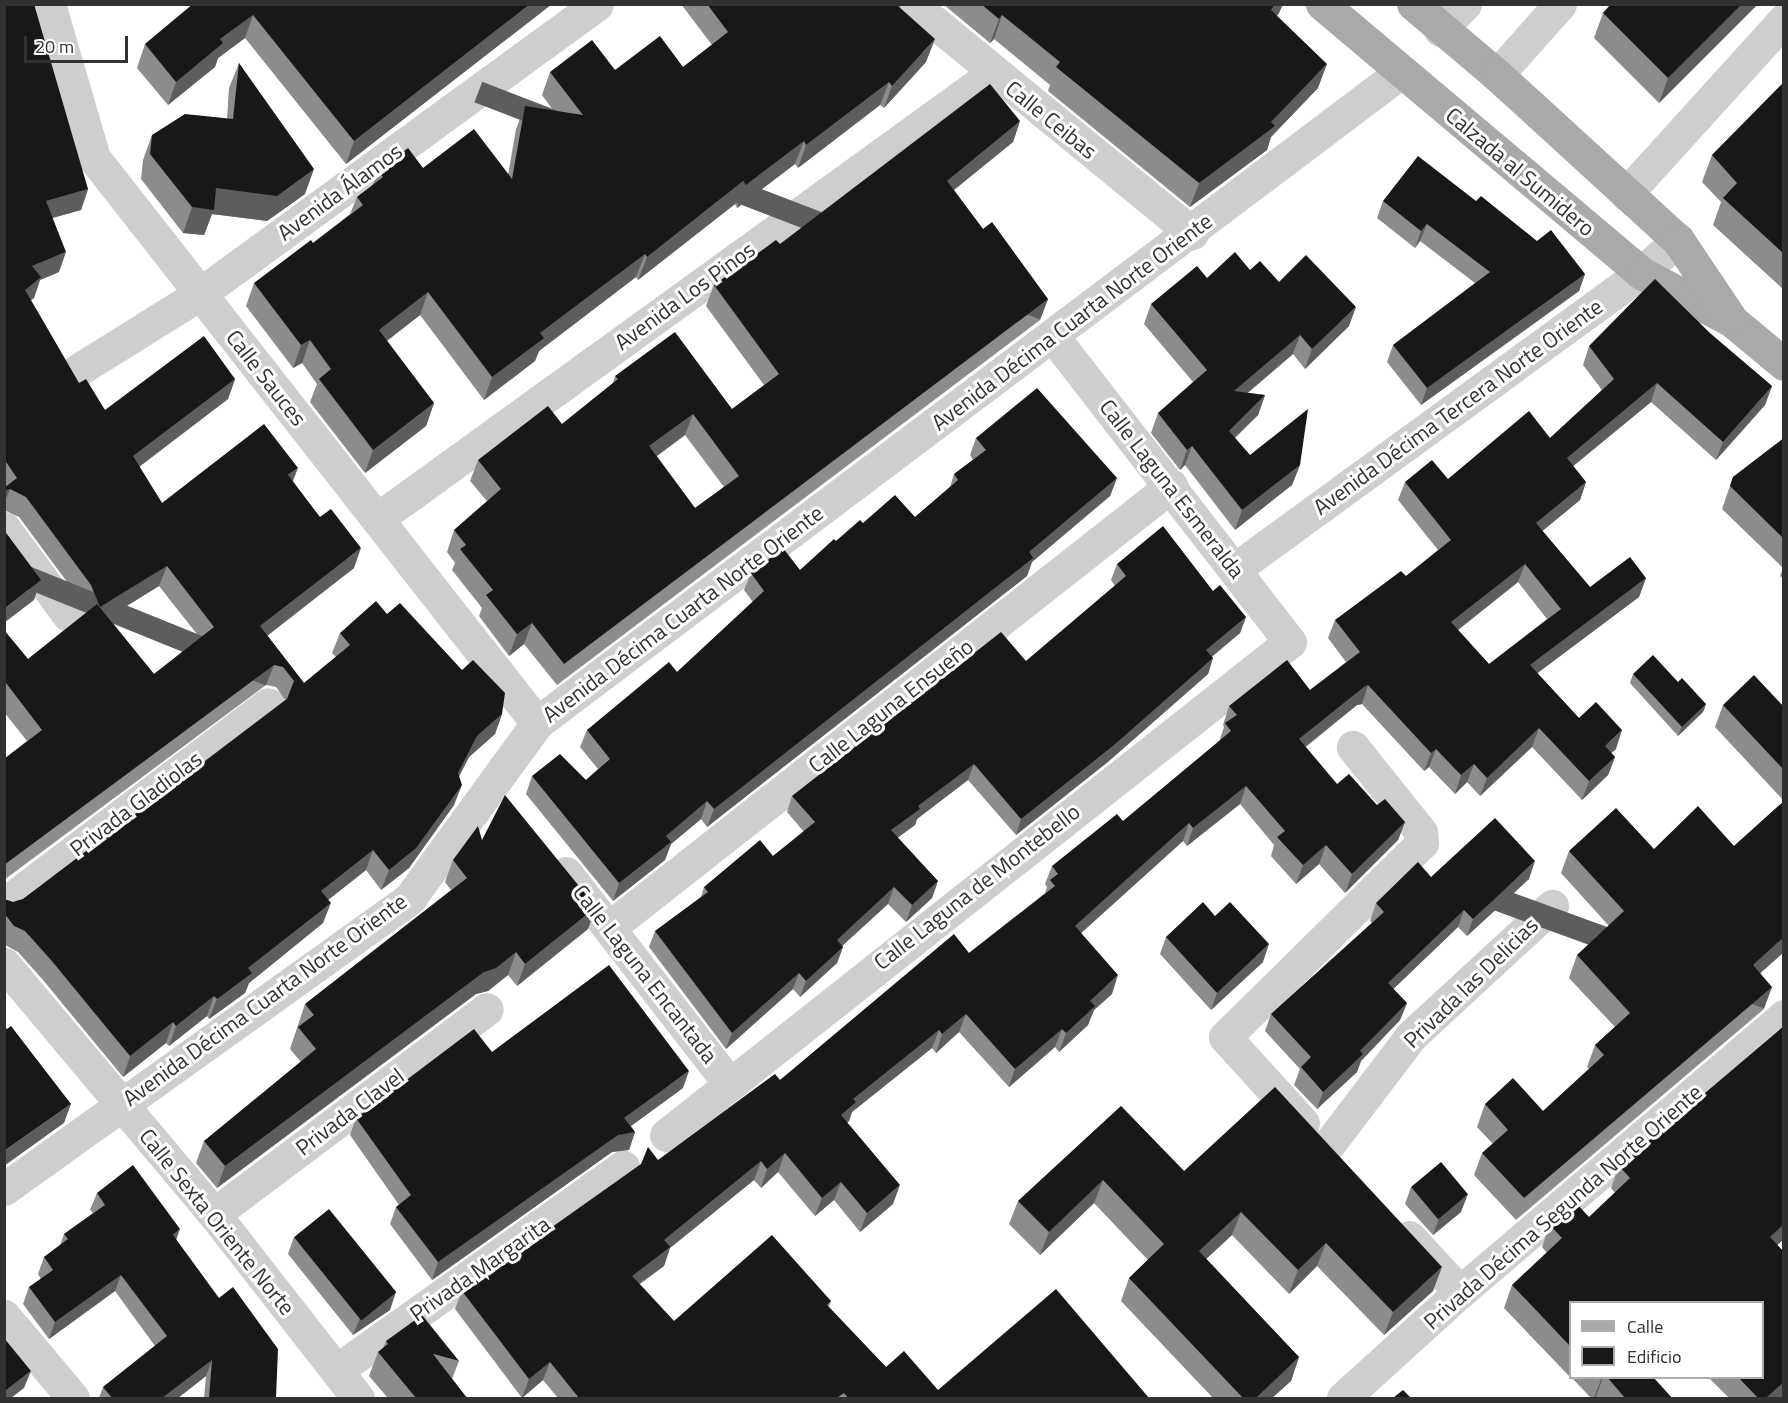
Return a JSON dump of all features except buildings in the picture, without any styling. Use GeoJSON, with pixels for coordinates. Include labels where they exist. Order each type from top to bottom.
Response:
{"type":"FeatureCollection","features":[{"type":"Feature","properties":{"kind":"main road","name":"Calzada al Sumidero"},"geometry":{"type":"LineString","coordinates":[[1322,4],[1400,73],[1641,273],[1731,320],[1784,364]]}},
{"type":"Feature","properties":{"kind":"main road","name":"Calzada al Sumidero"},"geometry":{"type":"LineString","coordinates":[[1413,4],[1440,30],[1497,75],[1678,240],[1731,320]]}},
{"type":"Feature","properties":{"kind":"street","name":"Calle Sauces"},"geometry":{"type":"LineString","coordinates":[[50,4],[94,158],[537,723]]}},
{"type":"Feature","properties":{"kind":"street","name":"Avenida Álamos"},"geometry":{"type":"LineString","coordinates":[[78,370],[201,293],[597,4]]}},
{"type":"Feature","properties":{"kind":"street","name":"Calle Ceibas"},"geometry":{"type":"LineString","coordinates":[[912,4],[1192,233]]}},
{"type":"Feature","properties":{"kind":"street"},"geometry":{"type":"LineString","coordinates":[[1440,30],[1465,4]]}},
{"type":"Feature","properties":{"kind":"street"},"geometry":{"type":"LineString","coordinates":[[1497,75],[1560,4]]}},
{"type":"Feature","properties":{"kind":"street"},"geometry":{"type":"LineString","coordinates":[[1626,194],[1784,20]]}},
{"type":"Feature","properties":{"kind":"street","name":"Avenida Los Pinos"},"geometry":{"type":"LineString","coordinates":[[377,519],[994,73]]}},
{"type":"Feature","properties":{"kind":"street","name":"Avenida Décima Cuarta Norte Oriente"},"geometry":{"type":"LineString","coordinates":[[4,1189],[410,898],[537,723],[1192,233],[1400,73]]}},
{"type":"Feature","properties":{"kind":"street","name":"Avenida Décima Tercera Norte Oriente"},"geometry":{"type":"LineString","coordinates":[[1235,569],[1641,273],[1678,240]]}},
{"type":"Feature","properties":{"kind":"street","name":"Calle Laguna Esmeralda"},"geometry":{"type":"LineString","coordinates":[[1053,337],[1172,486],[1290,642]]}},
{"type":"Feature","properties":{"kind":"street","name":"Calle Laguna Ensueño"},"geometry":{"type":"LineString","coordinates":[[610,927],[1172,486]]}},
{"type":"Feature","properties":{"kind":"street"},"geometry":{"type":"LineString","coordinates":[[4,528],[69,616]]}},
{"type":"Feature","properties":{"kind":"street","name":"Calle Laguna de Montebello"},"geometry":{"type":"LineString","coordinates":[[666,1135],[728,1082],[1290,642]]}},
{"type":"Feature","properties":{"kind":"street","name":"Privada Gladiolas"},"geometry":{"type":"LineString","coordinates":[[4,904],[268,704]]}},
{"type":"Feature","properties":{"kind":"street"},"geometry":{"type":"LineString","coordinates":[[1350,1174],[1225,1037],[1422,843],[1420,832],[1353,747]]}},
{"type":"Feature","properties":{"kind":"street"},"geometry":{"type":"LineString","coordinates":[[493,783],[515,810]]}},
{"type":"Feature","properties":{"kind":"street","name":"Calle Laguna Encantada"},"geometry":{"type":"LineString","coordinates":[[544,846],[610,927],[728,1082]]}},
{"type":"Feature","properties":{"kind":"street","name":"Privada las Delicias"},"geometry":{"type":"LineString","coordinates":[[1326,1148],[1411,1036],[1552,906]]}},
{"type":"Feature","properties":{"kind":"street","name":"Calle Sexta Oriente Norte"},"geometry":{"type":"LineString","coordinates":[[4,964],[214,1214],[358,1398]]}},
{"type":"Feature","properties":{"kind":"street","name":"Privada Clavel"},"geometry":{"type":"LineString","coordinates":[[214,1214],[487,1009]]}},
{"type":"Feature","properties":{"kind":"street","name":"Privada Décima Segunda Norte Oriente"},"geometry":{"type":"LineString","coordinates":[[1343,1398],[1460,1292],[1784,1016]]}},
{"type":"Feature","properties":{"kind":"street","name":"Privada Margarita"},"geometry":{"type":"LineString","coordinates":[[337,1370],[622,1167]]}},
{"type":"Feature","properties":{"kind":"street"},"geometry":{"type":"LineString","coordinates":[[1389,1216],[1460,1292]]}},
{"type":"Feature","properties":{"kind":"street"},"geometry":{"type":"LineString","coordinates":[[4,1316],[73,1398]]}}]}
